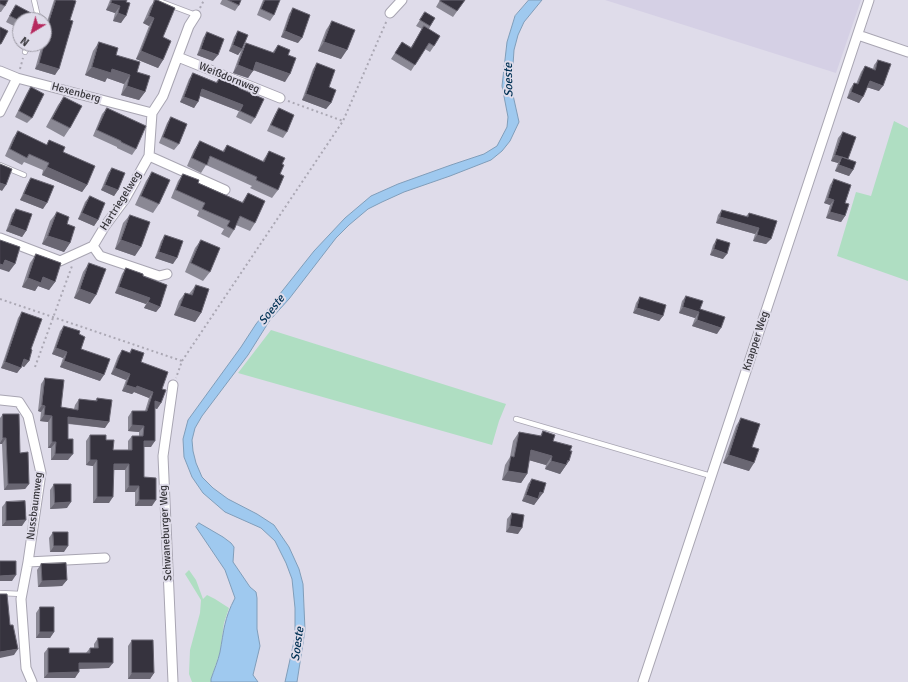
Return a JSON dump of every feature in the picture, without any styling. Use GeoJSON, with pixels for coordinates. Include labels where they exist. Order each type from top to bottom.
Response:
{"type":"FeatureCollection","features":[{"type":"Feature","properties":{"kind":"street"},"geometry":{"type":"LineString","coordinates":[[390,13],[402,0]]}},
{"type":"Feature","properties":{"kind":"street","name":"Knapper Weg"},"geometry":{"type":"LineString","coordinates":[[643,682],[869,0]]}},
{"type":"Feature","properties":{"kind":"street"},"geometry":{"type":"LineString","coordinates":[[152,113],[163,96],[189,26],[196,15]]}},
{"type":"Feature","properties":{"kind":"street"},"geometry":{"type":"LineString","coordinates":[[858,34],[908,52]]}},
{"type":"Feature","properties":{"kind":"street","name":"Weißdornweg"},"geometry":{"type":"LineString","coordinates":[[178,57],[280,98]]}},
{"type":"Feature","properties":{"kind":"street","name":"Hexenberg"},"geometry":{"type":"LineString","coordinates":[[0,71],[17,78],[152,113]]}},
{"type":"Feature","properties":{"kind":"street"},"geometry":{"type":"LineString","coordinates":[[0,112],[17,78]]}},
{"type":"Feature","properties":{"kind":"street","name":"Hartriegelweg"},"geometry":{"type":"LineString","coordinates":[[93,246],[104,226],[125,199],[149,156],[152,113]]}},
{"type":"Feature","properties":{"kind":"street"},"geometry":{"type":"LineString","coordinates":[[149,156],[225,190]]}},
{"type":"Feature","properties":{"kind":"street"},"geometry":{"type":"LineString","coordinates":[[0,238],[60,261],[93,246],[100,256],[159,276],[167,274]]}},
{"type":"Feature","properties":{"kind":"street","name":"Schwaneburger Weg"},"geometry":{"type":"LineString","coordinates":[[173,682],[163,456],[174,385]]}},
{"type":"Feature","properties":{"kind":"street","name":"Nussbaumweg"},"geometry":{"type":"LineString","coordinates":[[0,400],[19,402],[28,416],[41,473],[21,599],[26,668],[32,682]]}},
{"type":"Feature","properties":{"kind":"street"},"geometry":{"type":"LineString","coordinates":[[28,562],[105,558]]}},
{"type":"Feature","properties":{"kind":"lane"},"geometry":{"type":"LineString","coordinates":[[34,0],[37,12]]}},
{"type":"Feature","properties":{"kind":"lane"},"geometry":{"type":"LineString","coordinates":[[156,0],[196,15]]}},
{"type":"Feature","properties":{"kind":"lane"},"geometry":{"type":"LineString","coordinates":[[0,165],[24,175]]}},
{"type":"Feature","properties":{"kind":"lane"},"geometry":{"type":"LineString","coordinates":[[516,418],[711,476]]}},
{"type":"Feature","properties":{"kind":"lane"},"geometry":{"type":"LineString","coordinates":[[0,593],[22,594]]}},
{"type":"Feature","properties":{"kind":"path"},"geometry":{"type":"LineString","coordinates":[[174,385],[182,361],[343,121],[390,13]]}},
{"type":"Feature","properties":{"kind":"path"},"geometry":{"type":"LineString","coordinates":[[17,78],[26,52]]}},
{"type":"Feature","properties":{"kind":"path"},"geometry":{"type":"LineString","coordinates":[[280,98],[343,121]]}},
{"type":"Feature","properties":{"kind":"path"},"geometry":{"type":"LineString","coordinates":[[35,368],[77,254]]}},
{"type":"Feature","properties":{"kind":"path"},"geometry":{"type":"LineString","coordinates":[[0,299],[182,361]]}},
{"type":"Feature","properties":{"kind":"shaded area"},"geometry":{"type":"Polygon","coordinates":[[[605,0],[861,0],[836,73],[605,0]]]}},
{"type":"Feature","properties":{"kind":"green space"},"geometry":{"type":"Polygon","coordinates":[[[894,121],[908,128],[908,281],[837,256],[856,192],[871,196],[894,121]]]}},
{"type":"Feature","properties":{"kind":"green space"},"geometry":{"type":"Polygon","coordinates":[[[271,330],[506,404],[492,445],[238,373],[271,330]]]}},
{"type":"Feature","properties":{"kind":"green space"},"geometry":{"type":"Polygon","coordinates":[[[189,570],[196,580],[203,599],[207,595],[229,608],[224,623],[220,652],[211,682],[192,682],[189,674],[190,650],[200,613],[201,600],[185,574],[189,570]]]}},
{"type":"Feature","properties":{"kind":"water","name":"Soeste"},"geometry":{"type":"Polygon","coordinates":[[[529,0],[542,0],[524,22],[518,35],[514,50],[512,80],[513,95],[519,122],[510,141],[502,151],[491,160],[404,192],[382,202],[368,209],[349,225],[336,238],[289,299],[270,320],[248,355],[202,416],[195,428],[192,440],[193,451],[202,477],[213,488],[228,499],[257,514],[274,525],[289,547],[299,569],[303,584],[305,630],[297,682],[285,682],[295,637],[295,608],[292,579],[275,541],[261,528],[225,512],[203,493],[192,477],[184,457],[183,439],[188,420],[256,324],[314,251],[345,218],[371,196],[398,184],[484,154],[497,146],[507,127],[508,117],[502,86],[507,42],[515,16],[529,0]]]}},
{"type":"Feature","properties":{"kind":"water"},"geometry":{"type":"Polygon","coordinates":[[[199,523],[231,543],[234,547],[233,562],[250,587],[256,592],[257,629],[260,646],[253,675],[258,682],[211,682],[220,652],[226,619],[235,598],[225,570],[196,527],[199,523]]]}},
{"type":"Feature","properties":{"kind":"building"},"geometry":{"type":"Polygon","coordinates":[[[0,0],[8,0],[5,6],[0,4],[0,0]]]}},
{"type":"Feature","properties":{"kind":"building"},"geometry":{"type":"Polygon","coordinates":[[[56,0],[76,1],[70,20],[73,21],[59,69],[39,63],[42,52],[52,52],[52,12],[56,0]]]}},
{"type":"Feature","properties":{"kind":"building"},"geometry":{"type":"Polygon","coordinates":[[[112,0],[127,0],[126,2],[130,3],[126,16],[118,13],[120,6],[111,3],[112,0]]]}},
{"type":"Feature","properties":{"kind":"building"},"geometry":{"type":"Polygon","coordinates":[[[155,0],[175,8],[163,37],[171,41],[163,60],[141,51],[154,18],[149,16],[155,0]]]}},
{"type":"Feature","properties":{"kind":"building"},"geometry":{"type":"Polygon","coordinates":[[[228,0],[241,0],[239,5],[228,0]]]}},
{"type":"Feature","properties":{"kind":"building"},"geometry":{"type":"Polygon","coordinates":[[[265,0],[280,0],[274,15],[261,9],[265,0]]]}},
{"type":"Feature","properties":{"kind":"building"},"geometry":{"type":"Polygon","coordinates":[[[465,0],[457,11],[440,1],[465,0]]]}},
{"type":"Feature","properties":{"kind":"building"},"geometry":{"type":"Polygon","coordinates":[[[16,5],[29,12],[12,12],[16,5]]]}},
{"type":"Feature","properties":{"kind":"building"},"geometry":{"type":"Polygon","coordinates":[[[293,8],[310,15],[302,38],[285,31],[293,8]]]}},
{"type":"Feature","properties":{"kind":"building"},"geometry":{"type":"Polygon","coordinates":[[[425,12],[435,18],[430,26],[420,20],[425,12]]]}},
{"type":"Feature","properties":{"kind":"building"},"geometry":{"type":"Polygon","coordinates":[[[332,21],[355,30],[347,50],[324,42],[332,21]]]}},
{"type":"Feature","properties":{"kind":"building"},"geometry":{"type":"Polygon","coordinates":[[[424,26],[440,36],[434,46],[429,43],[415,65],[395,53],[402,42],[411,48],[424,26]]]}},
{"type":"Feature","properties":{"kind":"building"},"geometry":{"type":"Polygon","coordinates":[[[0,27],[8,31],[1,44],[0,44],[0,27]]]}},
{"type":"Feature","properties":{"kind":"building"},"geometry":{"type":"Polygon","coordinates":[[[238,31],[248,35],[242,49],[233,45],[238,31]]]}},
{"type":"Feature","properties":{"kind":"building"},"geometry":{"type":"Polygon","coordinates":[[[207,32],[224,39],[218,55],[201,49],[207,32]]]}},
{"type":"Feature","properties":{"kind":"building"},"geometry":{"type":"Polygon","coordinates":[[[99,42],[118,48],[116,55],[140,62],[137,72],[150,76],[145,92],[127,86],[130,75],[112,69],[111,73],[92,67],[99,42]]]}},
{"type":"Feature","properties":{"kind":"building"},"geometry":{"type":"Polygon","coordinates":[[[246,43],[274,53],[278,45],[290,50],[288,55],[296,58],[290,74],[256,62],[253,71],[238,65],[246,43]]]}},
{"type":"Feature","properties":{"kind":"building"},"geometry":{"type":"Polygon","coordinates":[[[878,60],[891,64],[883,86],[870,81],[863,97],[851,92],[854,83],[858,84],[865,66],[875,70],[878,60]]]}},
{"type":"Feature","properties":{"kind":"building"},"geometry":{"type":"Polygon","coordinates":[[[317,63],[335,70],[329,87],[336,90],[331,103],[306,94],[317,63]]]}},
{"type":"Feature","properties":{"kind":"building"},"geometry":{"type":"Polygon","coordinates":[[[193,73],[217,83],[220,77],[231,81],[233,78],[242,82],[239,88],[264,99],[255,118],[240,111],[243,105],[202,89],[198,102],[184,97],[193,73]]]}},
{"type":"Feature","properties":{"kind":"building"},"geometry":{"type":"Polygon","coordinates":[[[31,87],[44,94],[32,118],[19,111],[31,87]]]}},
{"type":"Feature","properties":{"kind":"building"},"geometry":{"type":"Polygon","coordinates":[[[64,97],[82,106],[70,128],[52,119],[64,97]]]}},
{"type":"Feature","properties":{"kind":"building"},"geometry":{"type":"Polygon","coordinates":[[[107,108],[146,126],[136,149],[97,130],[107,108]]]}},
{"type":"Feature","properties":{"kind":"building"},"geometry":{"type":"Polygon","coordinates":[[[279,108],[294,115],[287,132],[271,125],[279,108]]]}},
{"type":"Feature","properties":{"kind":"building"},"geometry":{"type":"Polygon","coordinates":[[[171,117],[187,124],[179,144],[163,137],[171,117]]]}},
{"type":"Feature","properties":{"kind":"building"},"geometry":{"type":"Polygon","coordinates":[[[18,131],[47,145],[49,140],[65,147],[63,152],[95,166],[87,185],[47,167],[49,163],[29,154],[27,158],[10,149],[18,131]]]}},
{"type":"Feature","properties":{"kind":"building"},"geometry":{"type":"Polygon","coordinates":[[[843,132],[856,137],[848,159],[835,155],[843,132]]]}},
{"type":"Feature","properties":{"kind":"building"},"geometry":{"type":"Polygon","coordinates":[[[200,141],[224,152],[227,145],[264,162],[269,151],[285,158],[280,174],[284,176],[278,190],[256,180],[257,177],[210,156],[207,165],[192,158],[200,141]]]}},
{"type":"Feature","properties":{"kind":"building"},"geometry":{"type":"Polygon","coordinates":[[[842,157],[856,162],[853,170],[839,165],[842,157]]]}},
{"type":"Feature","properties":{"kind":"building"},"geometry":{"type":"Polygon","coordinates":[[[0,164],[12,169],[6,185],[0,183],[0,164]]]}},
{"type":"Feature","properties":{"kind":"building"},"geometry":{"type":"Polygon","coordinates":[[[112,168],[125,173],[118,190],[105,185],[112,168]]]}},
{"type":"Feature","properties":{"kind":"building"},"geometry":{"type":"Polygon","coordinates":[[[152,172],[170,180],[159,204],[141,196],[152,172]]]}},
{"type":"Feature","properties":{"kind":"building"},"geometry":{"type":"Polygon","coordinates":[[[183,174],[199,180],[198,183],[243,203],[248,193],[265,201],[255,223],[240,216],[234,230],[227,226],[230,221],[202,209],[205,203],[176,190],[183,174]]]}},
{"type":"Feature","properties":{"kind":"building"},"geometry":{"type":"Polygon","coordinates":[[[31,178],[54,186],[47,203],[24,194],[31,178]]]}},
{"type":"Feature","properties":{"kind":"building"},"geometry":{"type":"Polygon","coordinates":[[[834,179],[851,185],[845,203],[849,204],[845,216],[830,212],[834,200],[828,198],[834,179]]]}},
{"type":"Feature","properties":{"kind":"building"},"geometry":{"type":"Polygon","coordinates":[[[90,196],[105,203],[98,220],[82,213],[90,196]]]}},
{"type":"Feature","properties":{"kind":"building"},"geometry":{"type":"Polygon","coordinates":[[[16,209],[32,214],[26,231],[10,225],[16,209]]]}},
{"type":"Feature","properties":{"kind":"building"},"geometry":{"type":"Polygon","coordinates":[[[722,210],[748,217],[749,213],[777,221],[771,239],[757,235],[759,228],[720,217],[722,210]]]}},
{"type":"Feature","properties":{"kind":"building"},"geometry":{"type":"Polygon","coordinates":[[[57,212],[69,217],[67,224],[75,227],[70,243],[48,236],[57,212]]]}},
{"type":"Feature","properties":{"kind":"building"},"geometry":{"type":"Polygon","coordinates":[[[130,215],[150,222],[141,247],[121,240],[130,215]]]}},
{"type":"Feature","properties":{"kind":"building"},"geometry":{"type":"Polygon","coordinates":[[[165,235],[183,241],[177,258],[159,252],[165,235]]]}},
{"type":"Feature","properties":{"kind":"building"},"geometry":{"type":"Polygon","coordinates":[[[717,239],[730,243],[727,254],[714,249],[717,239]]]}},
{"type":"Feature","properties":{"kind":"building"},"geometry":{"type":"Polygon","coordinates":[[[0,240],[20,247],[15,264],[5,260],[3,265],[0,264],[0,240]]]}},
{"type":"Feature","properties":{"kind":"building"},"geometry":{"type":"Polygon","coordinates":[[[201,240],[220,248],[210,272],[191,263],[201,240]]]}},
{"type":"Feature","properties":{"kind":"building"},"geometry":{"type":"Polygon","coordinates":[[[36,254],[61,263],[55,282],[43,277],[41,283],[28,278],[36,254]]]}},
{"type":"Feature","properties":{"kind":"building"},"geometry":{"type":"Polygon","coordinates":[[[89,263],[106,269],[96,295],[80,289],[89,263]]]}},
{"type":"Feature","properties":{"kind":"building"},"geometry":{"type":"Polygon","coordinates":[[[126,268],[167,285],[160,307],[148,302],[150,298],[119,287],[126,268]]]}},
{"type":"Feature","properties":{"kind":"building"},"geometry":{"type":"Polygon","coordinates":[[[196,285],[209,289],[201,313],[180,306],[185,293],[192,295],[196,285]]]}},
{"type":"Feature","properties":{"kind":"building"},"geometry":{"type":"Polygon","coordinates":[[[686,296],[703,301],[700,309],[725,317],[721,328],[697,320],[699,312],[683,307],[686,296]]]}},
{"type":"Feature","properties":{"kind":"building"},"geometry":{"type":"Polygon","coordinates":[[[640,297],[666,305],[663,316],[637,308],[640,297]]]}},
{"type":"Feature","properties":{"kind":"building"},"geometry":{"type":"Polygon","coordinates":[[[22,312],[42,319],[31,349],[29,361],[24,359],[21,368],[5,362],[22,312]]]}},
{"type":"Feature","properties":{"kind":"building"},"geometry":{"type":"Polygon","coordinates":[[[64,326],[80,331],[79,334],[85,337],[81,349],[110,359],[104,375],[64,361],[67,352],[56,348],[64,326]]]}},
{"type":"Feature","properties":{"kind":"building"},"geometry":{"type":"Polygon","coordinates":[[[132,349],[144,353],[141,362],[168,372],[162,389],[166,390],[161,403],[155,401],[155,441],[144,441],[144,477],[156,478],[156,500],[139,500],[139,486],[129,486],[129,464],[114,464],[113,497],[97,497],[97,460],[90,460],[90,435],[106,435],[106,440],[114,440],[113,450],[132,450],[132,436],[143,436],[144,426],[132,425],[132,411],[147,411],[153,392],[137,386],[136,388],[126,385],[130,374],[115,368],[122,350],[130,353],[132,349]]]}},
{"type":"Feature","properties":{"kind":"building"},"geometry":{"type":"Polygon","coordinates":[[[45,378],[64,380],[61,407],[78,410],[79,399],[97,401],[97,398],[112,400],[109,422],[68,417],[68,439],[73,439],[73,454],[55,454],[56,442],[52,442],[52,416],[44,415],[45,406],[42,405],[45,378]]]}},
{"type":"Feature","properties":{"kind":"building"},"geometry":{"type":"Polygon","coordinates":[[[3,414],[19,414],[20,453],[28,452],[29,484],[8,484],[6,438],[3,438],[3,414]]]}},
{"type":"Feature","properties":{"kind":"building"},"geometry":{"type":"Polygon","coordinates":[[[741,418],[760,424],[752,447],[759,449],[754,463],[729,455],[741,418]]]}},
{"type":"Feature","properties":{"kind":"building"},"geometry":{"type":"Polygon","coordinates":[[[543,431],[555,435],[553,441],[572,446],[569,461],[568,460],[566,465],[551,461],[552,456],[531,450],[527,474],[508,471],[511,456],[514,457],[519,432],[541,436],[543,431]]]}},
{"type":"Feature","properties":{"kind":"building"},"geometry":{"type":"Polygon","coordinates":[[[532,479],[546,483],[543,493],[540,492],[538,499],[526,495],[532,479]]]}},
{"type":"Feature","properties":{"kind":"building"},"geometry":{"type":"Polygon","coordinates":[[[54,484],[71,484],[71,502],[55,503],[54,484]]]}},
{"type":"Feature","properties":{"kind":"building"},"geometry":{"type":"Polygon","coordinates":[[[25,501],[26,520],[6,521],[6,502],[25,501]]]}},
{"type":"Feature","properties":{"kind":"building"},"geometry":{"type":"Polygon","coordinates":[[[512,513],[524,515],[522,528],[510,526],[512,513]]]}},
{"type":"Feature","properties":{"kind":"building"},"geometry":{"type":"Polygon","coordinates":[[[53,532],[68,532],[68,546],[54,546],[53,532]]]}},
{"type":"Feature","properties":{"kind":"building"},"geometry":{"type":"Polygon","coordinates":[[[0,561],[16,561],[16,575],[0,576],[0,561]]]}},
{"type":"Feature","properties":{"kind":"building"},"geometry":{"type":"Polygon","coordinates":[[[66,563],[67,580],[42,581],[41,564],[66,563]]]}},
{"type":"Feature","properties":{"kind":"building"},"geometry":{"type":"Polygon","coordinates":[[[0,594],[7,594],[10,625],[13,625],[18,649],[0,652],[0,594]]]}},
{"type":"Feature","properties":{"kind":"building"},"geometry":{"type":"Polygon","coordinates":[[[40,607],[54,607],[54,632],[40,632],[40,607]]]}},
{"type":"Feature","properties":{"kind":"building"},"geometry":{"type":"Polygon","coordinates":[[[98,638],[113,638],[113,663],[79,663],[79,672],[48,673],[48,648],[69,648],[69,653],[90,653],[90,648],[98,648],[98,638]]]}},
{"type":"Feature","properties":{"kind":"building"},"geometry":{"type":"Polygon","coordinates":[[[132,640],[153,640],[154,673],[132,673],[132,640]]]}}]}
